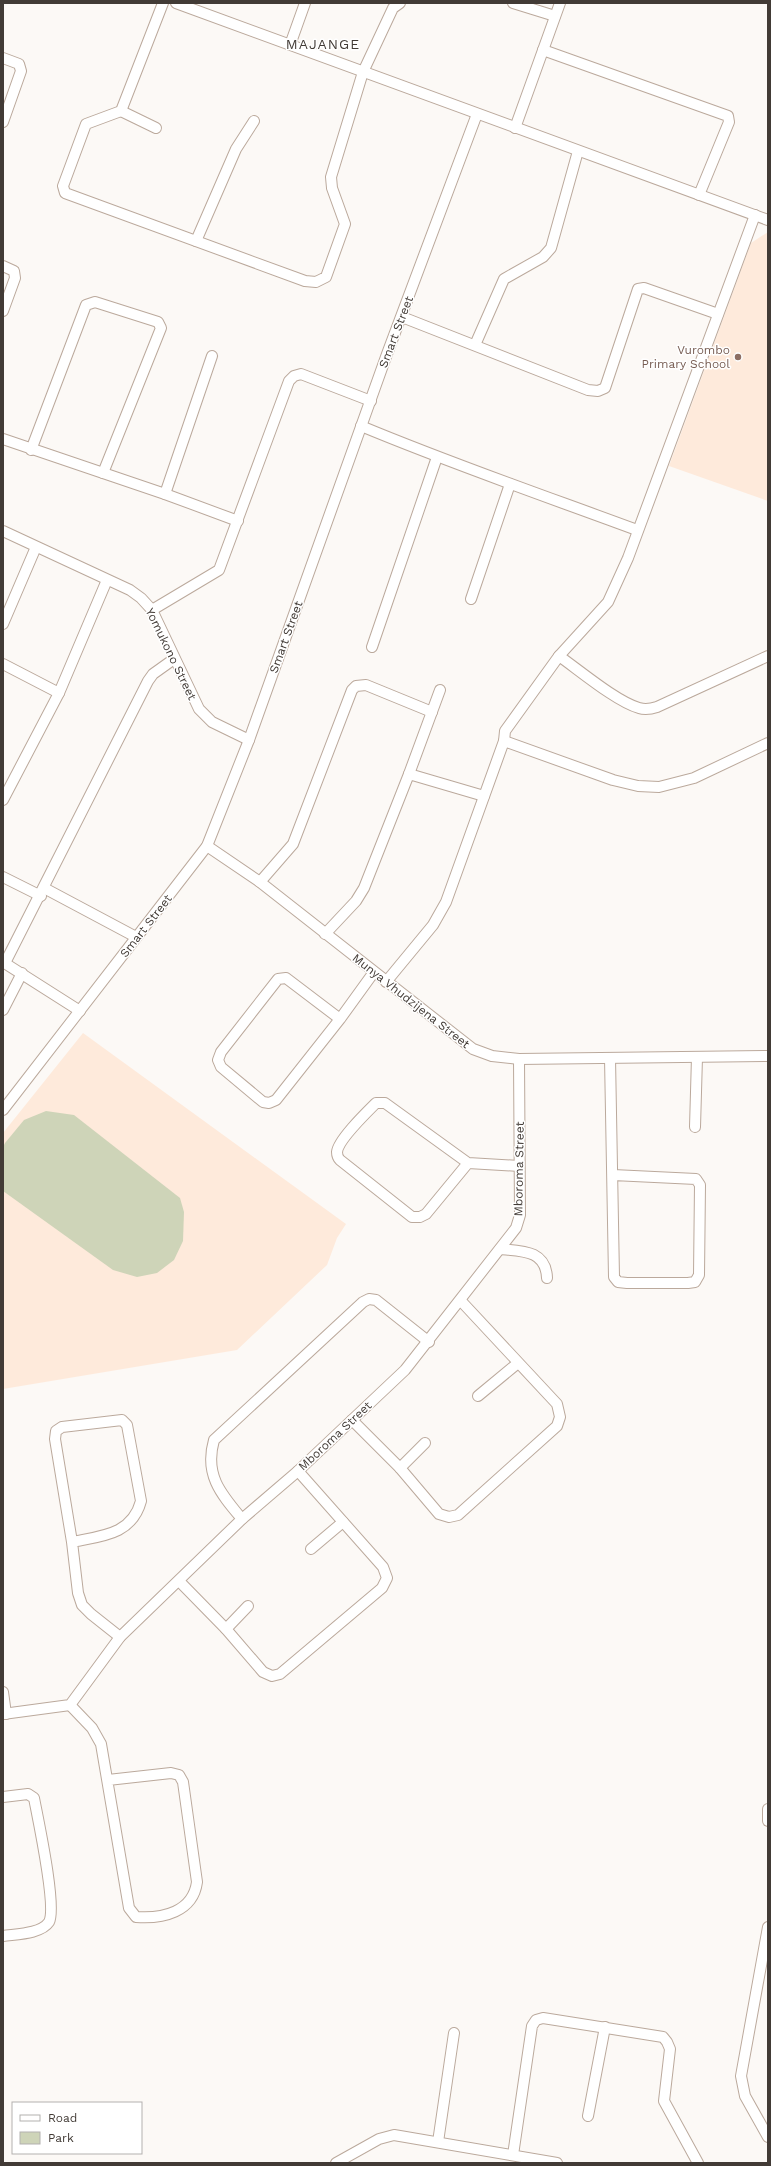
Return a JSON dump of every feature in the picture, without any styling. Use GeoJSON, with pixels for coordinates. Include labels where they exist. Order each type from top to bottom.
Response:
{"type":"FeatureCollection","features":[{"type":"Feature","properties":{"kind":"street"},"geometry":{"type":"LineString","coordinates":[[121,111],[163,3]]}},
{"type":"Feature","properties":{"kind":"street"},"geometry":{"type":"LineString","coordinates":[[176,3],[768,220]]}},
{"type":"Feature","properties":{"kind":"street"},"geometry":{"type":"LineString","coordinates":[[290,45],[305,3]]}},
{"type":"Feature","properties":{"kind":"street"},"geometry":{"type":"LineString","coordinates":[[156,128],[121,111],[86,124],[63,186],[65,193],[305,281],[316,282],[326,277],[345,224],[332,188],[330,177],[363,72],[393,8],[400,3]]}},
{"type":"Feature","properties":{"kind":"street"},"geometry":{"type":"LineString","coordinates":[[513,3],[555,16]]}},
{"type":"Feature","properties":{"kind":"street"},"geometry":{"type":"LineString","coordinates":[[515,128],[560,3]]}},
{"type":"Feature","properties":{"kind":"street"},"geometry":{"type":"LineString","coordinates":[[543,50],[728,116],[729,122],[698,195]]}},
{"type":"Feature","properties":{"kind":"street"},"geometry":{"type":"LineString","coordinates":[[3,58],[19,64],[21,71],[3,122]]}},
{"type":"Feature","properties":{"kind":"street","name":"Smart Street"},"geometry":{"type":"LineString","coordinates":[[3,1110],[207,846],[249,740],[361,426],[477,114]]}},
{"type":"Feature","properties":{"kind":"street"},"geometry":{"type":"LineString","coordinates":[[196,241],[236,149],[254,121]]}},
{"type":"Feature","properties":{"kind":"street"},"geometry":{"type":"LineString","coordinates":[[475,345],[504,279],[543,257],[551,248],[578,151]]}},
{"type":"Feature","properties":{"kind":"street"},"geometry":{"type":"LineString","coordinates":[[386,982],[433,926],[446,902],[504,741],[505,731],[509,723],[560,656],[608,602],[628,558],[637,530],[755,215]]}},
{"type":"Feature","properties":{"kind":"street"},"geometry":{"type":"LineString","coordinates":[[3,266],[14,271],[15,278],[3,311]]}},
{"type":"Feature","properties":{"kind":"street"},"geometry":{"type":"LineString","coordinates":[[402,317],[588,390],[598,391],[605,388],[638,289],[644,288],[718,314]]}},
{"type":"Feature","properties":{"kind":"street"},"geometry":{"type":"LineString","coordinates":[[31,450],[86,305],[95,302],[158,322],[161,328],[103,473]]}},
{"type":"Feature","properties":{"kind":"street"},"geometry":{"type":"LineString","coordinates":[[165,494],[212,356]]}},
{"type":"Feature","properties":{"kind":"street"},"geometry":{"type":"LineString","coordinates":[[152,610],[219,570],[289,381],[294,376],[301,374],[371,401]]}},
{"type":"Feature","properties":{"kind":"street"},"geometry":{"type":"LineString","coordinates":[[361,426],[437,457],[475,469],[510,484],[637,530]]}},
{"type":"Feature","properties":{"kind":"street"},"geometry":{"type":"LineString","coordinates":[[3,439],[31,450],[165,494],[238,521]]}},
{"type":"Feature","properties":{"kind":"street"},"geometry":{"type":"LineString","coordinates":[[372,647],[437,457]]}},
{"type":"Feature","properties":{"kind":"street"},"geometry":{"type":"LineString","coordinates":[[472,599],[510,484]]}},
{"type":"Feature","properties":{"kind":"street","name":"Yomukono Street"},"geometry":{"type":"LineString","coordinates":[[3,531],[130,590],[141,598],[152,610],[199,709],[212,722],[249,740]]}},
{"type":"Feature","properties":{"kind":"street"},"geometry":{"type":"LineString","coordinates":[[3,624],[36,547]]}},
{"type":"Feature","properties":{"kind":"street"},"geometry":{"type":"LineString","coordinates":[[3,800],[58,693],[107,580]]}},
{"type":"Feature","properties":{"kind":"street"},"geometry":{"type":"LineString","coordinates":[[560,656],[611,693],[638,708],[648,709],[657,707],[768,656]]}},
{"type":"Feature","properties":{"kind":"street"},"geometry":{"type":"LineString","coordinates":[[80,1011],[4,962],[42,892],[148,680],[153,674],[174,659]]}},
{"type":"Feature","properties":{"kind":"street"},"geometry":{"type":"LineString","coordinates":[[3,664],[58,693]]}},
{"type":"Feature","properties":{"kind":"street"},"geometry":{"type":"LineString","coordinates":[[260,882],[289,852],[293,844],[352,690],[356,686],[366,685],[432,712]]}},
{"type":"Feature","properties":{"kind":"street"},"geometry":{"type":"LineString","coordinates":[[325,934],[356,901],[364,888],[440,690]]}},
{"type":"Feature","properties":{"kind":"street"},"geometry":{"type":"LineString","coordinates":[[504,741],[613,780],[638,786],[659,787],[694,778],[768,743]]}},
{"type":"Feature","properties":{"kind":"street"},"geometry":{"type":"LineString","coordinates":[[409,774],[484,796]]}},
{"type":"Feature","properties":{"kind":"street","name":"Munya Vhudzijena Street"},"geometry":{"type":"LineString","coordinates":[[207,846],[260,882],[473,1049],[492,1056],[519,1059],[768,1056]]}},
{"type":"Feature","properties":{"kind":"street"},"geometry":{"type":"LineString","coordinates":[[3,877],[42,892],[136,937]]}},
{"type":"Feature","properties":{"kind":"street"},"geometry":{"type":"LineString","coordinates":[[340,1020],[286,978],[278,979],[221,1052],[218,1060],[222,1067],[263,1102],[269,1103],[276,1100],[340,1020],[374,972]]}},
{"type":"Feature","properties":{"kind":"street"},"geometry":{"type":"LineString","coordinates":[[3,1010],[22,973]]}},
{"type":"Feature","properties":{"kind":"street"},"geometry":{"type":"LineString","coordinates":[[695,1127],[697,1057]]}},
{"type":"Feature","properties":{"kind":"street"},"geometry":{"type":"LineString","coordinates":[[610,1058],[612,1175],[614,1277],[618,1282],[627,1283],[695,1282],[699,1275],[700,1185],[696,1179],[612,1175]]}},
{"type":"Feature","properties":{"kind":"street","name":"Mboroma Street"},"geometry":{"type":"LineString","coordinates":[[70,1705],[120,1638],[242,1519],[298,1470],[406,1370],[461,1301],[516,1228],[520,1215],[519,1059]]}},
{"type":"Feature","properties":{"kind":"street"},"geometry":{"type":"LineString","coordinates":[[468,1163],[426,1214],[420,1217],[412,1217],[340,1160],[336,1153],[339,1145],[370,1109],[376,1103],[385,1103],[468,1163],[520,1166]]}},
{"type":"Feature","properties":{"kind":"street"},"geometry":{"type":"LineString","coordinates":[[500,1249],[523,1251],[539,1257],[546,1267],[547,1278]]}},
{"type":"Feature","properties":{"kind":"street"},"geometry":{"type":"LineString","coordinates":[[242,1519],[218,1490],[214,1481],[211,1449],[214,1440],[363,1302],[369,1299],[376,1300],[429,1342]]}},
{"type":"Feature","properties":{"kind":"street"},"geometry":{"type":"LineString","coordinates":[[352,1420],[400,1468],[439,1514],[449,1517],[458,1515],[557,1426],[560,1417],[557,1404],[461,1301]]}},
{"type":"Feature","properties":{"kind":"street"},"geometry":{"type":"LineString","coordinates":[[478,1396],[518,1363]]}},
{"type":"Feature","properties":{"kind":"street"},"geometry":{"type":"LineString","coordinates":[[72,1542],[113,1534],[120,1530],[138,1512],[142,1501],[126,1425],[122,1420],[62,1426],[56,1431],[55,1439],[72,1542],[78,1593],[82,1605],[120,1638]]}},
{"type":"Feature","properties":{"kind":"street"},"geometry":{"type":"LineString","coordinates":[[400,1468],[425,1443]]}},
{"type":"Feature","properties":{"kind":"street"},"geometry":{"type":"LineString","coordinates":[[179,1581],[226,1629],[263,1672],[272,1676],[280,1674],[382,1588],[386,1578],[384,1567],[298,1470]]}},
{"type":"Feature","properties":{"kind":"street"},"geometry":{"type":"LineString","coordinates":[[312,1549],[343,1522]]}},
{"type":"Feature","properties":{"kind":"street"},"geometry":{"type":"LineString","coordinates":[[226,1629],[248,1606]]}},
{"type":"Feature","properties":{"kind":"street"},"geometry":{"type":"LineString","coordinates":[[3,1692],[5,1714],[70,1705],[98,1736],[108,1780],[129,1908],[136,1917],[148,1918],[175,1913],[184,1907],[196,1891],[197,1882],[183,1782],[179,1775],[171,1773],[108,1780]]}},
{"type":"Feature","properties":{"kind":"street"},"geometry":{"type":"LineString","coordinates":[[3,1797],[28,1794],[34,1798],[52,1901],[49,1922],[41,1929],[3,1936]]}},
{"type":"Feature","properties":{"kind":"street"},"geometry":{"type":"LineString","coordinates":[[768,1808],[768,1821]]}},
{"type":"Feature","properties":{"kind":"street"},"geometry":{"type":"LineString","coordinates":[[768,1928],[741,2076],[745,2096],[768,2137]]}},
{"type":"Feature","properties":{"kind":"street"},"geometry":{"type":"LineString","coordinates":[[513,2155],[532,2026],[536,2020],[542,2018],[605,2027],[663,2038],[668,2042],[670,2049],[664,2101],[698,2163]]}},
{"type":"Feature","properties":{"kind":"street"},"geometry":{"type":"LineString","coordinates":[[588,2116],[605,2027]]}},
{"type":"Feature","properties":{"kind":"street"},"geometry":{"type":"LineString","coordinates":[[438,2142],[454,2033]]}},
{"type":"Feature","properties":{"kind":"street"},"geometry":{"type":"LineString","coordinates":[[336,2163],[386,2136],[394,2135],[557,2163]]}},
{"type":"Feature","properties":{"kind":"shaded area","name":"Vurombo Primary School"},"geometry":{"type":"Polygon","coordinates":[[[768,232],[768,501],[669,466],[751,243],[768,232]]]}},
{"type":"Feature","properties":{"kind":"shaded area"},"geometry":{"type":"Polygon","coordinates":[[[83,1033],[346,1224],[337,1238],[327,1265],[237,1350],[3,1389],[3,1133],[83,1033]]]}},
{"type":"Feature","properties":{"kind":"green space"},"geometry":{"type":"Polygon","coordinates":[[[46,1111],[74,1115],[180,1198],[184,1212],[183,1241],[174,1260],[157,1273],[137,1277],[113,1270],[3,1191],[3,1147],[5,1143],[24,1120],[46,1111]]]}},
{"type":"Feature","properties":{"kind":"place","name":"Vurombo Primary School"},"geometry":{"type":"Point","coordinates":[738,357]}},
{"type":"Feature","properties":{"kind":"district","name":"MAJANGE"},"geometry":{"type":"Point","coordinates":[323,44]}}]}
